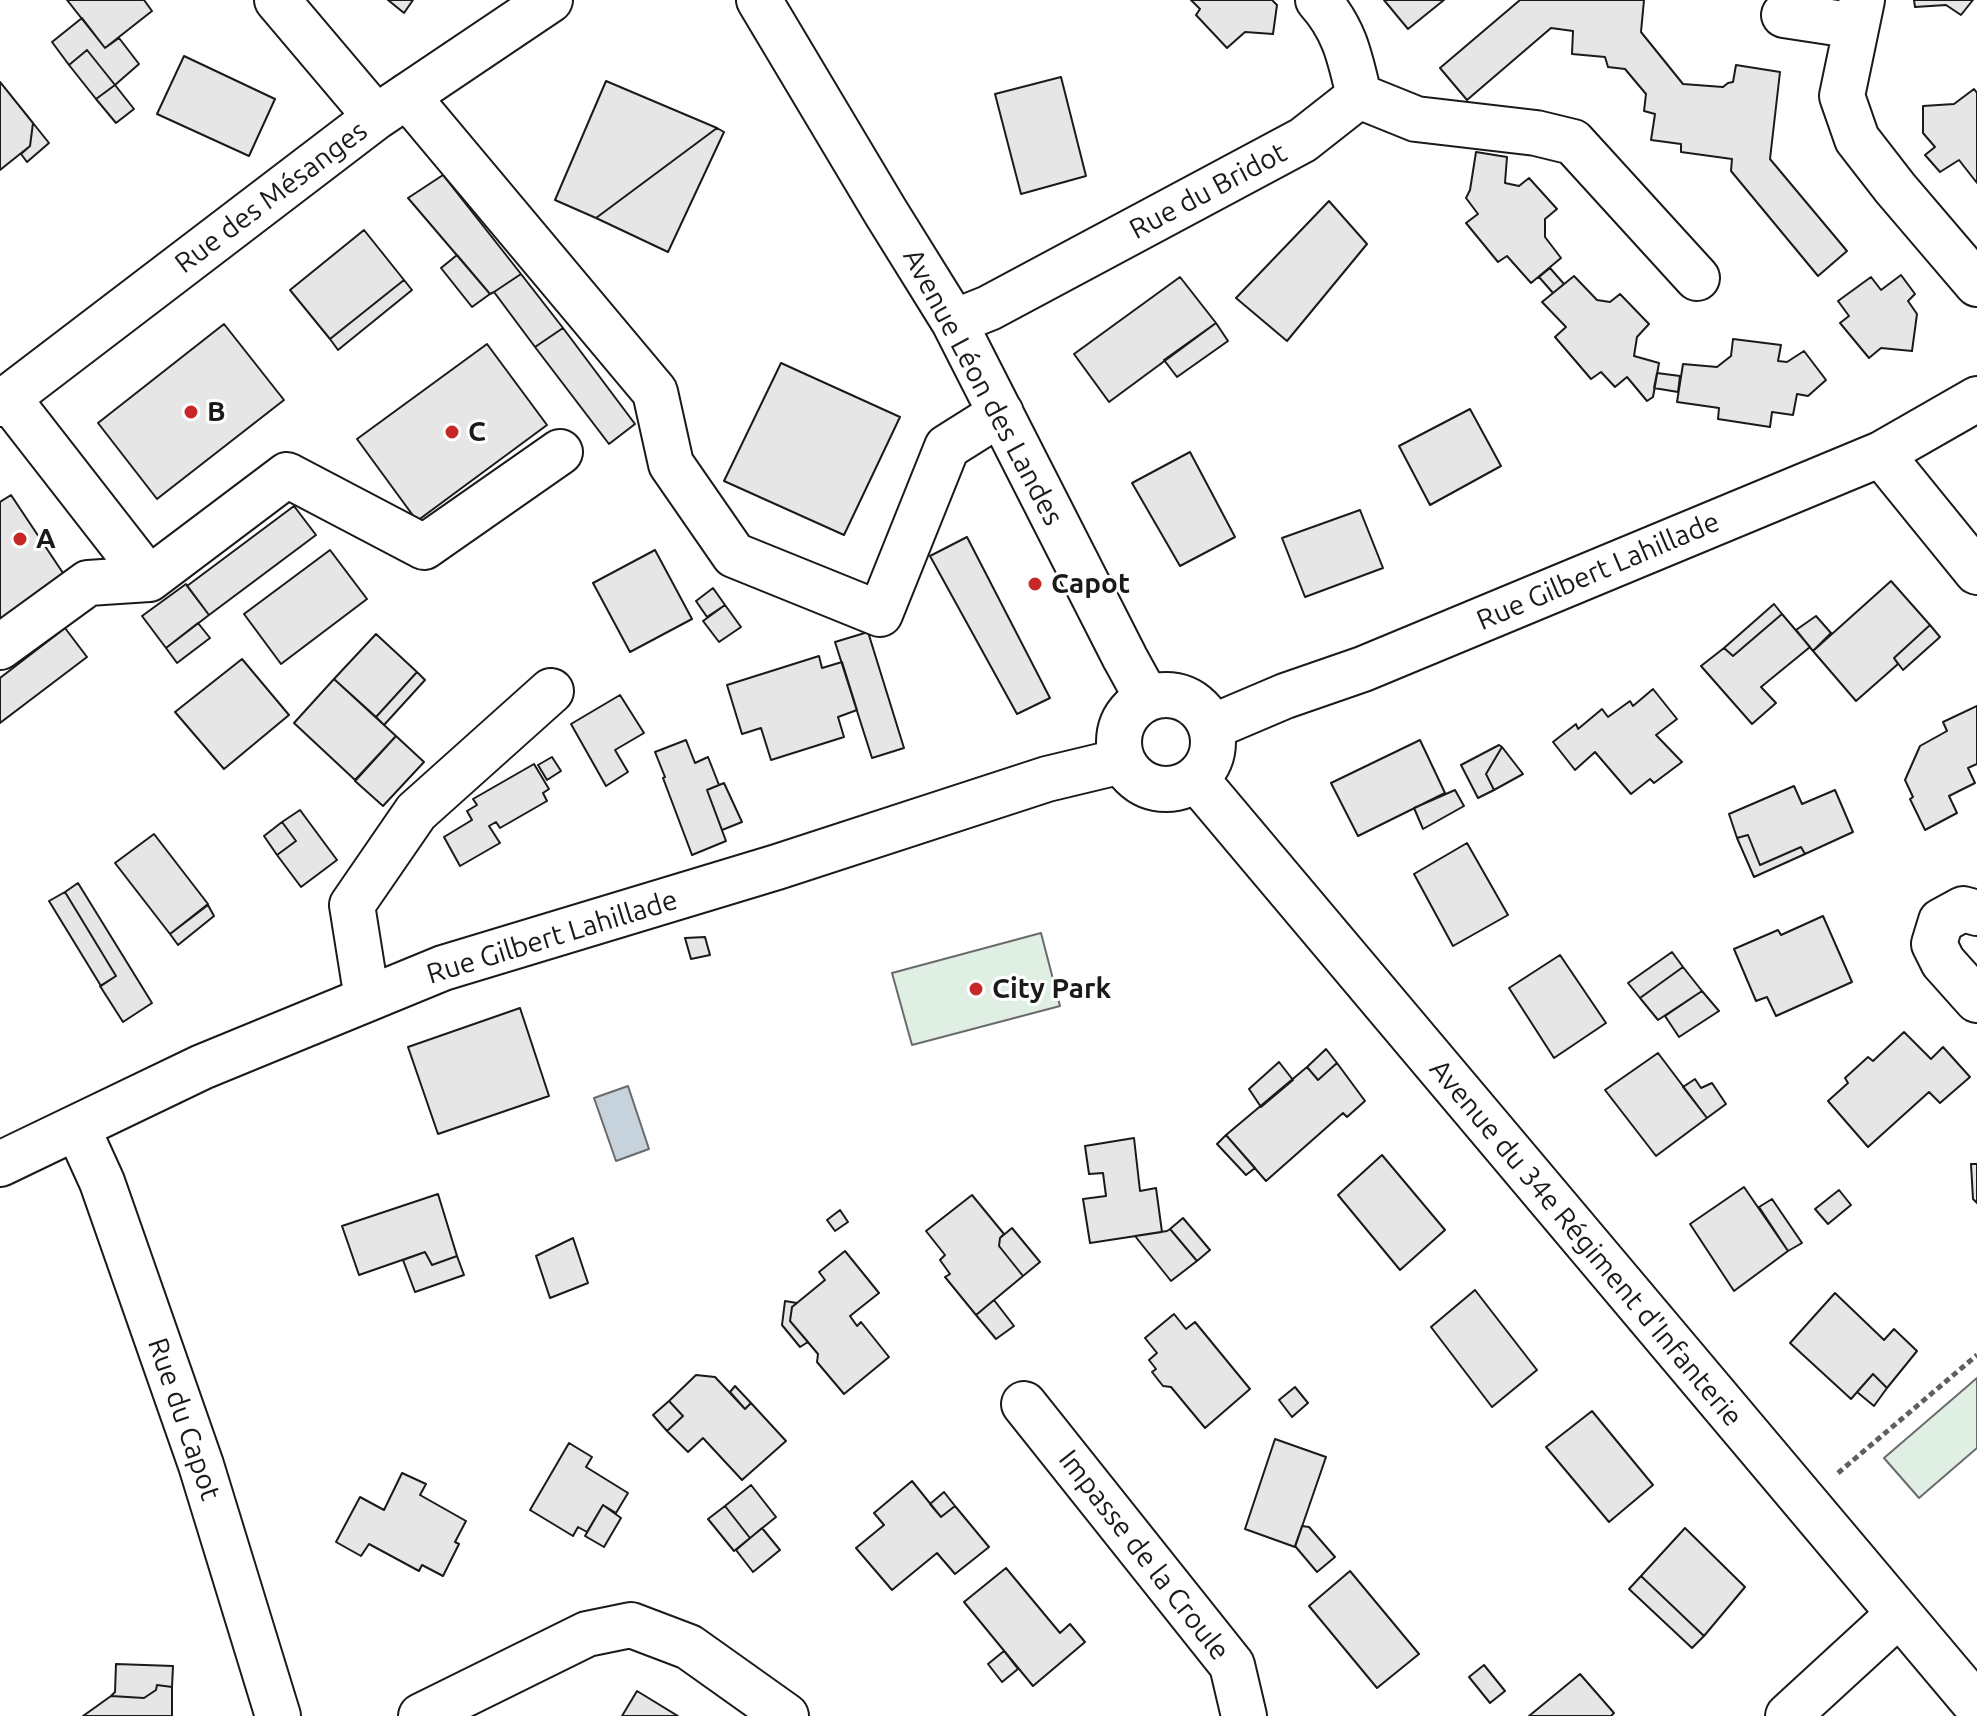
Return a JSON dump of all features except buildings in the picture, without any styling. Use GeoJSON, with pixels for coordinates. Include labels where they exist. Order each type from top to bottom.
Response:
{"type":"FeatureCollection","features":[{"type":"Feature","properties":{"kind":"street"},"geometry":{"type":"LineString","coordinates":[[277,0],[392,106],[655,392],[671,464],[734,555],[880,614],[947,447],[1001,413]]}},
{"type":"Feature","properties":{"kind":"street","name":"Rue des Mésanges"},"geometry":{"type":"LineString","coordinates":[[4,401],[392,106],[550,0]]}},
{"type":"Feature","properties":{"kind":"street","name":"Avenue Léon des Landes"},"geometry":{"type":"LineString","coordinates":[[759,0],[954,322],[1147,698]]}},
{"type":"Feature","properties":{"kind":"street"},"geometry":{"type":"LineString","coordinates":[[1318,0],[1346,43],[1359,96],[1416,119],[1536,133],[1573,142],[1697,278]]}},
{"type":"Feature","properties":{"kind":"street"},"geometry":{"type":"LineString","coordinates":[[1784,15],[1859,13],[1842,96],[1857,139],[1977,284]]}},
{"type":"Feature","properties":{"kind":"street","name":"Rue du Bridot"},"geometry":{"type":"LineString","coordinates":[[954,322],[989,308],[1303,140],[1359,96]]}},
{"type":"Feature","properties":{"kind":"street","name":"Rue Gilbert Lahillade"},"geometry":{"type":"LineString","coordinates":[[1212,727],[1285,696],[1363,669],[1881,454],[1977,399]]}},
{"type":"Feature","properties":{"kind":"street"},"geometry":{"type":"LineString","coordinates":[[4,401],[149,579]]}},
{"type":"Feature","properties":{"kind":"street"},"geometry":{"type":"LineString","coordinates":[[0,647],[88,583],[149,579],[287,475],[424,547],[560,452]]}},
{"type":"Feature","properties":{"kind":"street"},"geometry":{"type":"LineString","coordinates":[[1881,454],[1977,572]]}},
{"type":"Feature","properties":{"kind":"street"},"geometry":{"type":"LineString","coordinates":[[367,999],[352,905],[416,812],[551,691]]}},
{"type":"Feature","properties":{"kind":"street"},"geometry":{"type":"LineString","coordinates":[[1173,695],[1186,698],[1206,715],[1212,727],[1214,746],[1208,764],[1196,779],[1183,786],[1169,790],[1142,783],[1130,774],[1122,761],[1120,731],[1125,718],[1147,698],[1173,695]]}},
{"type":"Feature","properties":{"kind":"street","name":"Rue Gilbert Lahillade"},"geometry":{"type":"LineString","coordinates":[[0,1164],[202,1067],[443,968],[777,867],[1047,779],[1122,761]]}},
{"type":"Feature","properties":{"kind":"street","name":"Avenue du 34e Régiment d'Infanterie"},"geometry":{"type":"LineString","coordinates":[[1196,779],[1977,1706]]}},
{"type":"Feature","properties":{"kind":"street"},"geometry":{"type":"LineString","coordinates":[[1977,913],[1963,909],[1941,921],[1934,944],[1943,962],[1977,1000]]}},
{"type":"Feature","properties":{"kind":"street","name":"Rue du Capot"},"geometry":{"type":"LineString","coordinates":[[77,1127],[102,1182],[201,1465],[278,1716]]}},
{"type":"Feature","properties":{"kind":"street","name":"Impasse de la Croule"},"geometry":{"type":"LineString","coordinates":[[1024,1404],[1232,1665],[1244,1716]]}},
{"type":"Feature","properties":{"kind":"street"},"geometry":{"type":"LineString","coordinates":[[1788,1716],[1899,1614]]}},
{"type":"Feature","properties":{"kind":"street"},"geometry":{"type":"LineString","coordinates":[[421,1716],[587,1634],[631,1625],[689,1647],[786,1716]]}},
{"type":"Feature","properties":{"kind":"path"},"geometry":{"type":"LineString","coordinates":[[1804,1502],[1977,1355]]}},
{"type":"Feature","properties":{"kind":"green space","name":"City Park"},"geometry":{"type":"Polygon","coordinates":[[[1041,933],[1060,1006],[912,1045],[892,973],[1041,933]]]}},
{"type":"Feature","properties":{"kind":"green space"},"geometry":{"type":"Polygon","coordinates":[[[1977,1378],[1977,1448],[1919,1498],[1884,1458],[1977,1378]]]}},
{"type":"Feature","properties":{"kind":"shaded area"},"geometry":{"type":"Polygon","coordinates":[[[628,1086],[649,1149],[616,1161],[594,1098],[628,1086]]]}},
{"type":"Feature","properties":{"kind":"place","name":"B"},"geometry":{"type":"Point","coordinates":[191,412]}},
{"type":"Feature","properties":{"kind":"place","name":"C"},"geometry":{"type":"Point","coordinates":[452,432]}},
{"type":"Feature","properties":{"kind":"place","name":"A"},"geometry":{"type":"Point","coordinates":[20,539]}},
{"type":"Feature","properties":{"kind":"place","name":"Capot"},"geometry":{"type":"Point","coordinates":[1035,584]}},
{"type":"Feature","properties":{"kind":"place","name":"City Park"},"geometry":{"type":"Point","coordinates":[976,989]}}]}
